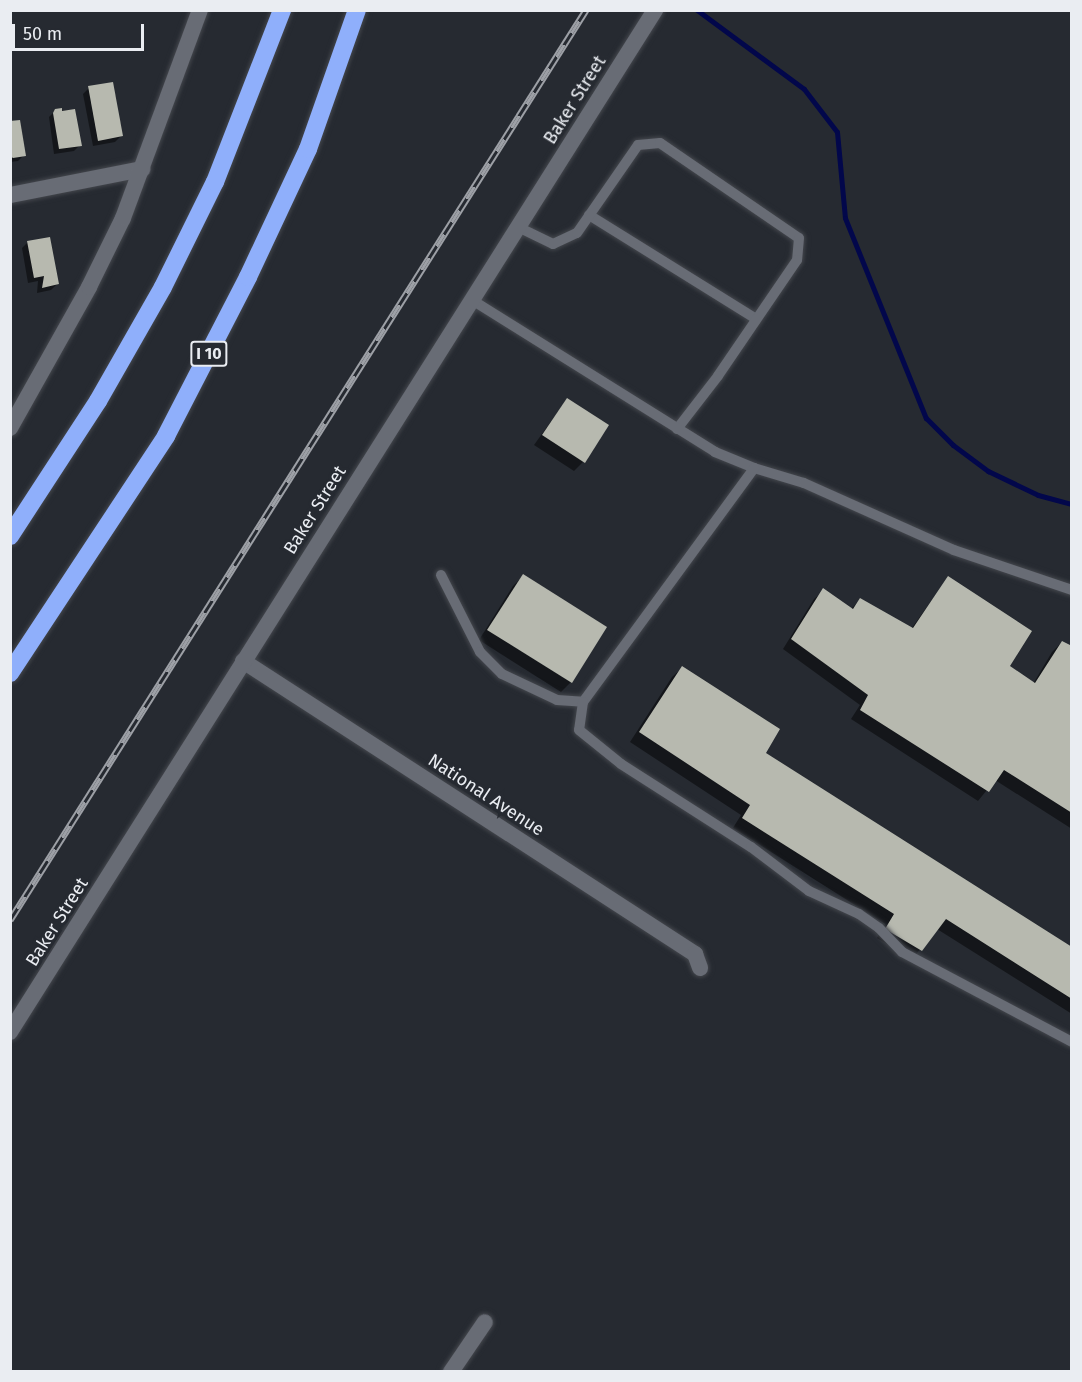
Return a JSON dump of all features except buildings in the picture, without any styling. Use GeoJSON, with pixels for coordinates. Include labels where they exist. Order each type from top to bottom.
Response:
{"type":"FeatureCollection","features":[{"type":"Feature","properties":{"kind":"highway"},"geometry":{"type":"LineString","coordinates":[[10,536],[98,401],[163,287],[215,182],[282,10]]}},
{"type":"Feature","properties":{"kind":"highway","name":"I 10"},"geometry":{"type":"LineString","coordinates":[[10,673],[166,436],[249,277],[308,149],[357,10]]}},
{"type":"Feature","properties":{"kind":"street"},"geometry":{"type":"LineString","coordinates":[[10,428],[89,287],[123,218],[200,10]]}},
{"type":"Feature","properties":{"kind":"street","name":"Baker Street"},"geometry":{"type":"LineString","coordinates":[[10,1032],[655,10]]}},
{"type":"Feature","properties":{"kind":"street"},"geometry":{"type":"LineString","coordinates":[[10,195],[142,170]]}},
{"type":"Feature","properties":{"kind":"street","name":"National Avenue"},"geometry":{"type":"LineString","coordinates":[[243,661],[695,954],[700,968]]}},
{"type":"Feature","properties":{"kind":"street"},"geometry":{"type":"LineString","coordinates":[[451,1371],[485,1322]]}},
{"type":"Feature","properties":{"kind":"lane"},"geometry":{"type":"LineString","coordinates":[[518,227],[553,244],[577,233],[639,145],[660,143],[799,238],[797,260],[718,376],[677,429]]}},
{"type":"Feature","properties":{"kind":"lane"},"geometry":{"type":"LineString","coordinates":[[589,215],[756,319]]}},
{"type":"Feature","properties":{"kind":"lane"},"geometry":{"type":"LineString","coordinates":[[471,300],[715,452],[754,468],[804,483],[954,550],[1071,590]]}},
{"type":"Feature","properties":{"kind":"lane"},"geometry":{"type":"LineString","coordinates":[[754,468],[583,702],[579,730],[621,764],[751,847],[809,891],[859,914],[879,928],[902,952],[1071,1042]]}},
{"type":"Feature","properties":{"kind":"lane"},"geometry":{"type":"LineString","coordinates":[[441,575],[480,652],[502,674],[557,700],[583,702]]}},
{"type":"Feature","properties":{"kind":"waterway"},"geometry":{"type":"LineString","coordinates":[[697,10],[804,89],[837,132],[845,218],[926,418],[953,445],[988,471],[1038,495],[1072,504]]}},
{"type":"Feature","properties":{"kind":"railway"},"geometry":{"type":"LineString","coordinates":[[10,920],[586,10]]}}]}
